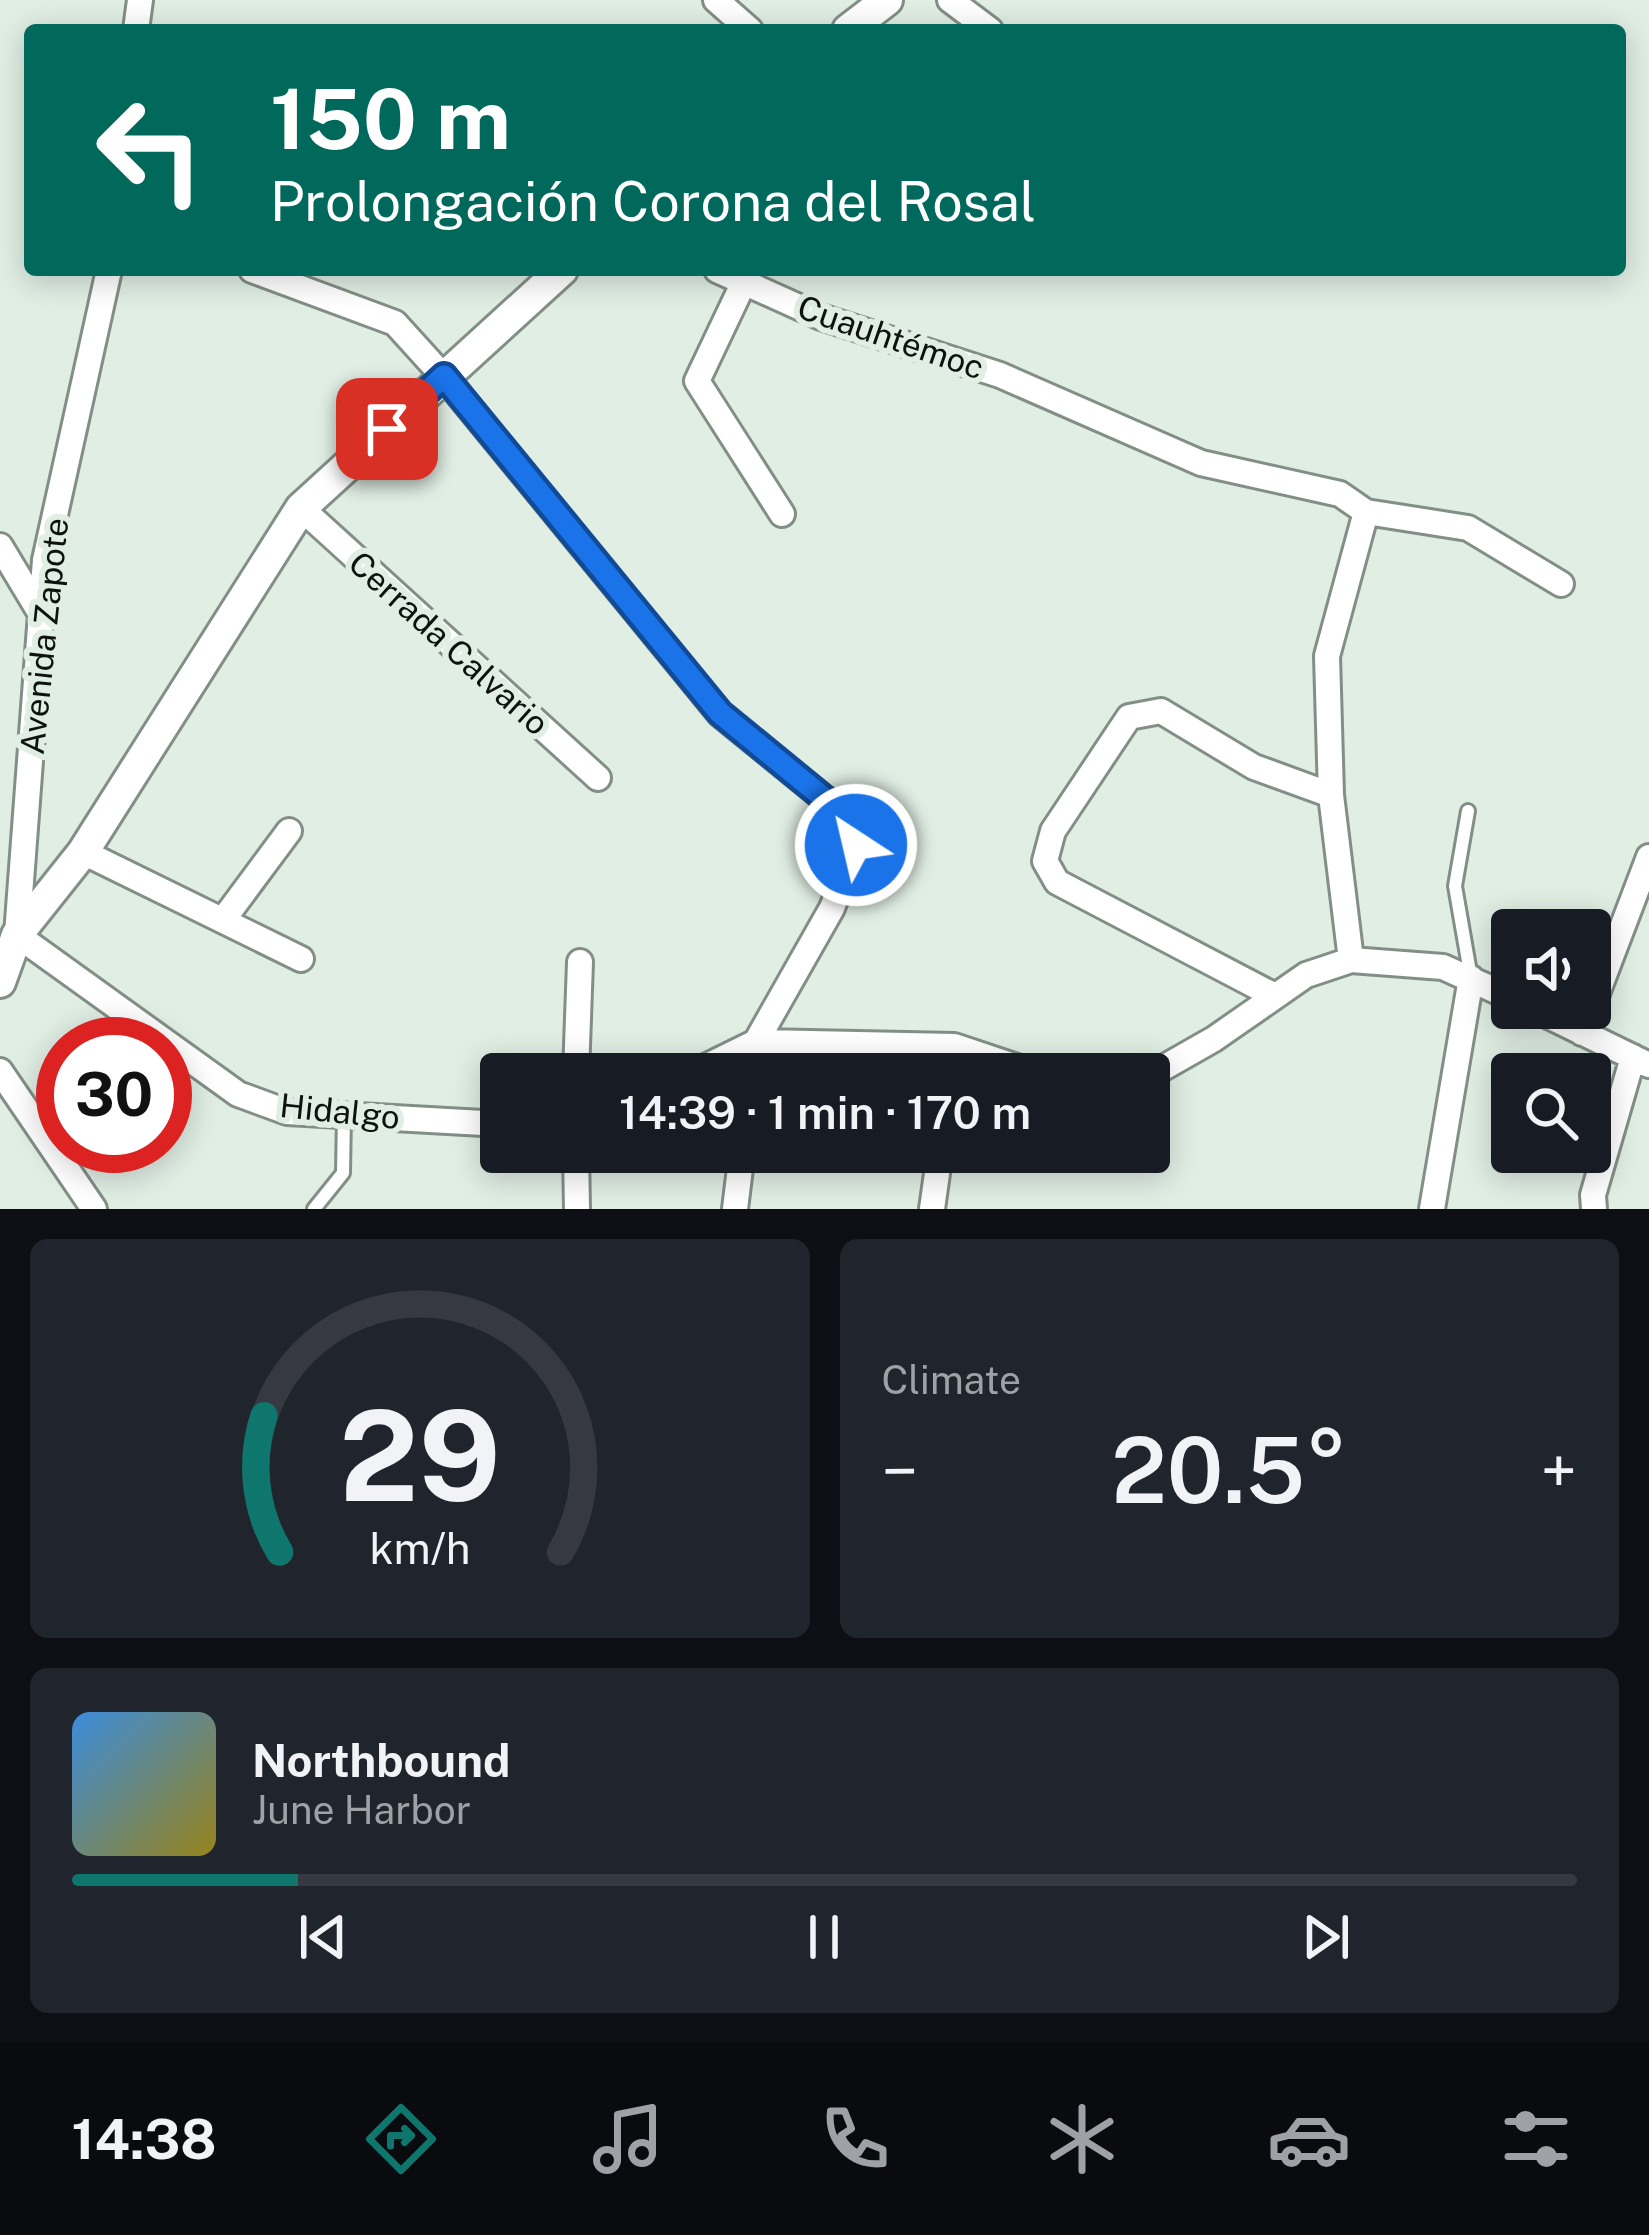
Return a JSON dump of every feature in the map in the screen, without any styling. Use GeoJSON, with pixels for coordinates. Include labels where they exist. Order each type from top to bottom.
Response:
{"type":"FeatureCollection","features":[{"type":"Feature","properties":{"kind":"street"},"geometry":{"type":"LineString","coordinates":[[716,0],[743,24]]}},
{"type":"Feature","properties":{"kind":"street"},"geometry":{"type":"LineString","coordinates":[[856,24],[887,0]]}},
{"type":"Feature","properties":{"kind":"street"},"geometry":{"type":"LineString","coordinates":[[950,0],[982,24]]}},
{"type":"Feature","properties":{"kind":"street","name":"Avenida Zapote"},"geometry":{"type":"LineString","coordinates":[[17,934],[45,560],[109,276]]}},
{"type":"Feature","properties":{"kind":"street"},"geometry":{"type":"LineString","coordinates":[[269,276],[394,323],[444,376],[720,713],[842,813],[856,845],[832,908],[756,1042],[755,1053]]}},
{"type":"Feature","properties":{"kind":"street"},"geometry":{"type":"LineString","coordinates":[[0,982],[17,934],[83,852],[301,508],[555,276]]}},
{"type":"Feature","properties":{"kind":"street","name":"Cuauhtémoc"},"geometry":{"type":"LineString","coordinates":[[730,276],[820,316],[1000,375],[1201,463],[1340,494],[1366,512],[1468,528],[1561,584]]}},
{"type":"Feature","properties":{"kind":"street"},"geometry":{"type":"LineString","coordinates":[[744,282],[697,381],[782,514]]}},
{"type":"Feature","properties":{"kind":"street","name":"Cerrada Calvario"},"geometry":{"type":"LineString","coordinates":[[301,508],[598,778]]}},
{"type":"Feature","properties":{"kind":"street"},"geometry":{"type":"LineString","coordinates":[[1351,960],[1331,795],[1327,656],[1366,512]]}},
{"type":"Feature","properties":{"kind":"street"},"geometry":{"type":"LineString","coordinates":[[0,546],[41,614]]}},
{"type":"Feature","properties":{"kind":"street"},"geometry":{"type":"LineString","coordinates":[[1275,997],[1057,882],[1045,860],[1053,831],[1129,717],[1161,711],[1254,767],[1331,795]]}},
{"type":"Feature","properties":{"kind":"street"},"geometry":{"type":"LineString","coordinates":[[223,920],[289,831]]}},
{"type":"Feature","properties":{"kind":"street"},"geometry":{"type":"LineString","coordinates":[[83,852],[301,959]]}},
{"type":"Feature","properties":{"kind":"street"},"geometry":{"type":"LineString","coordinates":[[0,854],[21,873]]}},
{"type":"Feature","properties":{"kind":"street"},"geometry":{"type":"LineString","coordinates":[[1582,1033],[1649,857]]}},
{"type":"Feature","properties":{"kind":"street","name":"Hidalgo"},"geometry":{"type":"LineString","coordinates":[[17,934],[238,1094],[286,1112],[480,1123]]}},
{"type":"Feature","properties":{"kind":"street"},"geometry":{"type":"LineString","coordinates":[[1170,1064],[1214,1040],[1306,975],[1351,960],[1443,967],[1491,988]]}},
{"type":"Feature","properties":{"kind":"street"},"geometry":{"type":"LineString","coordinates":[[577,1053],[580,962]]}},
{"type":"Feature","properties":{"kind":"street"},"geometry":{"type":"LineString","coordinates":[[1432,1209],[1472,978]]}},
{"type":"Feature","properties":{"kind":"street"},"geometry":{"type":"LineString","coordinates":[[1574,1029],[1641,1061],[1593,1195],[1594,1209]]}},
{"type":"Feature","properties":{"kind":"street"},"geometry":{"type":"LineString","coordinates":[[734,1053],[756,1042],[954,1046],[975,1053]]}},
{"type":"Feature","properties":{"kind":"street"},"geometry":{"type":"LineString","coordinates":[[953,1053],[954,1046]]}},
{"type":"Feature","properties":{"kind":"street"},"geometry":{"type":"LineString","coordinates":[[0,1071],[94,1209]]}},
{"type":"Feature","properties":{"kind":"street"},"geometry":{"type":"LineString","coordinates":[[576,1173],[577,1209]]}},
{"type":"Feature","properties":{"kind":"street"},"geometry":{"type":"LineString","coordinates":[[735,1209],[739,1173]]}},
{"type":"Feature","properties":{"kind":"street"},"geometry":{"type":"LineString","coordinates":[[932,1209],[937,1173]]}},
{"type":"Feature","properties":{"kind":"lane"},"geometry":{"type":"LineString","coordinates":[[1468,811],[1455,886],[1472,978]]}},
{"type":"Feature","properties":{"kind":"lane"},"geometry":{"type":"LineString","coordinates":[[314,1209],[343,1173],[344,1115]]}},
{"type":"Feature","properties":{"kind":"route"},"geometry":{"type":"LineString","coordinates":[[387,429],[444,376],[720,713],[842,813],[856,845]]}}]}
